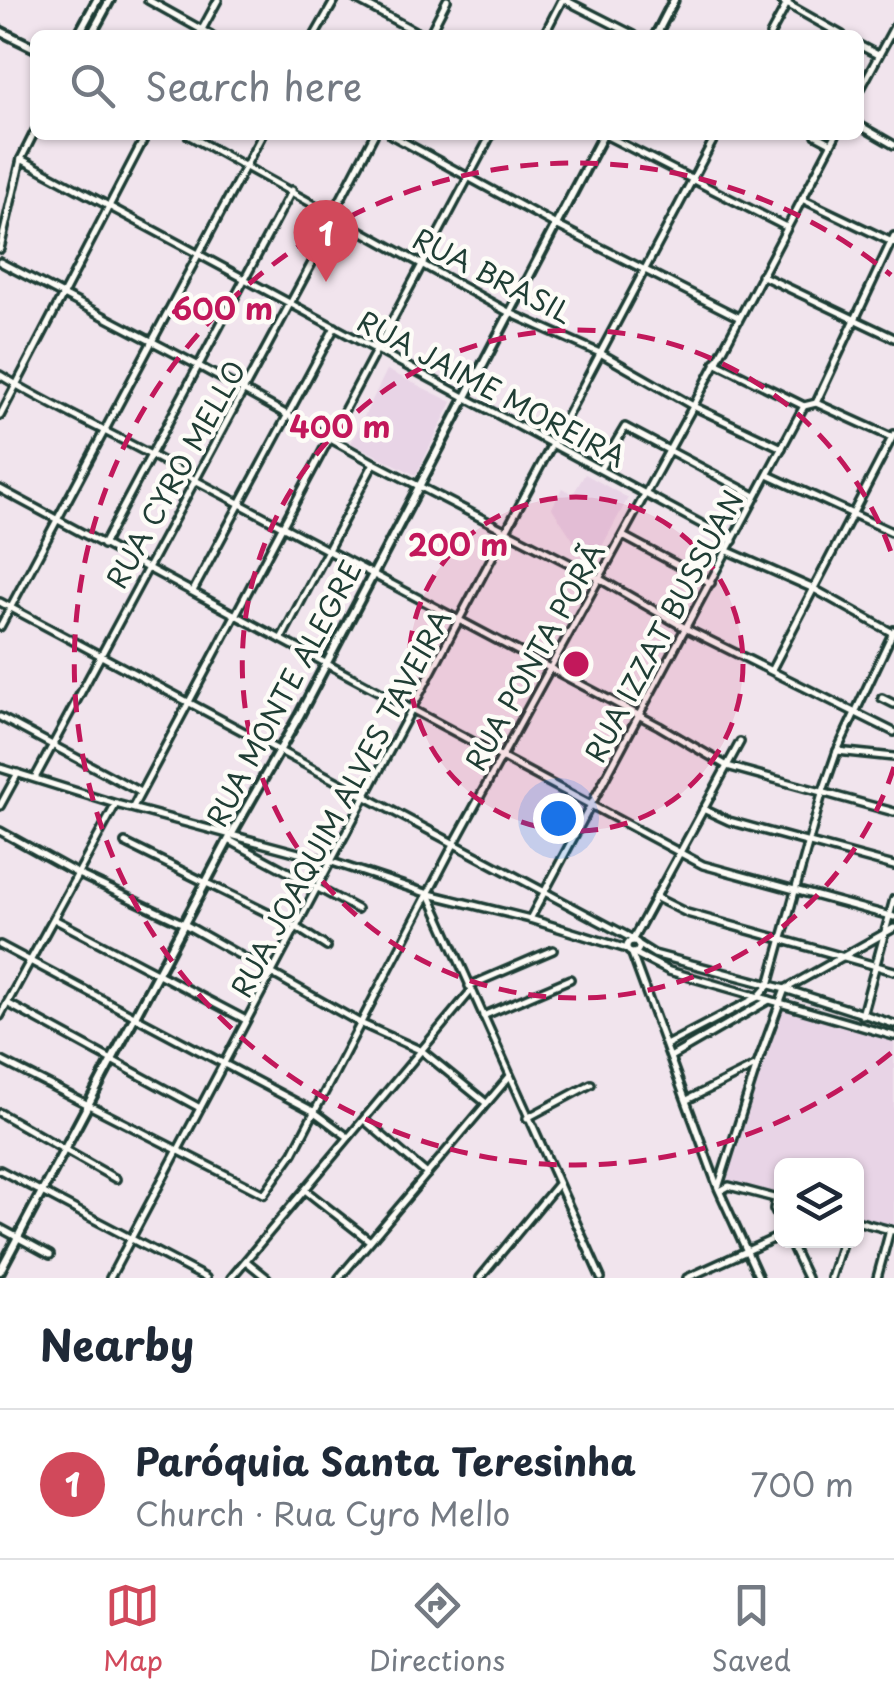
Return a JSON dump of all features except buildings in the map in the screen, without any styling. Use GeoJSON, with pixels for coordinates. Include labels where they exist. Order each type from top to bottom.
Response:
{"type":"FeatureCollection","features":[{"type":"Feature","properties":{"kind":"street"},"geometry":{"type":"LineString","coordinates":[[81,30],[96,0]]}},
{"type":"Feature","properties":{"kind":"street"},"geometry":{"type":"LineString","coordinates":[[94,30],[110,0]]}},
{"type":"Feature","properties":{"kind":"street"},"geometry":{"type":"LineString","coordinates":[[148,0],[197,30]]}},
{"type":"Feature","properties":{"kind":"street"},"geometry":{"type":"LineString","coordinates":[[201,30],[218,0]]}},
{"type":"Feature","properties":{"kind":"street"},"geometry":{"type":"LineString","coordinates":[[317,30],[335,0]]}},
{"type":"Feature","properties":{"kind":"street"},"geometry":{"type":"LineString","coordinates":[[357,0],[415,30]]}},
{"type":"Feature","properties":{"kind":"street"},"geometry":{"type":"LineString","coordinates":[[428,30],[447,0]]}},
{"type":"Feature","properties":{"kind":"street"},"geometry":{"type":"LineString","coordinates":[[547,30],[564,0],[624,30]]}},
{"type":"Feature","properties":{"kind":"street"},"geometry":{"type":"LineString","coordinates":[[659,30],[674,0]]}},
{"type":"Feature","properties":{"kind":"street"},"geometry":{"type":"LineString","coordinates":[[772,30],[785,1],[834,30]]}},
{"type":"Feature","properties":{"kind":"street"},"geometry":{"type":"LineString","coordinates":[[864,83],[894,28]]}},
{"type":"Feature","properties":{"kind":"street"},"geometry":{"type":"LineString","coordinates":[[0,31],[30,46]]}},
{"type":"Feature","properties":{"kind":"street"},"geometry":{"type":"LineString","coordinates":[[884,46],[894,50]]}},
{"type":"Feature","properties":{"kind":"street"},"geometry":{"type":"LineString","coordinates":[[864,47],[878,56]]}},
{"type":"Feature","properties":{"kind":"street"},"geometry":{"type":"LineString","coordinates":[[864,127],[894,145]]}},
{"type":"Feature","properties":{"kind":"street"},"geometry":{"type":"LineString","coordinates":[[0,249],[20,159],[30,140]]}},
{"type":"Feature","properties":{"kind":"street"},"geometry":{"type":"LineString","coordinates":[[0,416],[144,140]]}},
{"type":"Feature","properties":{"kind":"street","name":"RUA BRASIL"},"geometry":{"type":"LineString","coordinates":[[198,140],[292,190],[420,266],[510,313],[602,354],[693,406],[782,448]]}},
{"type":"Feature","properties":{"kind":"street"},"geometry":{"type":"LineString","coordinates":[[0,627],[260,140]]}},
{"type":"Feature","properties":{"kind":"street","name":"RUA CYRO MELLO"},"geometry":{"type":"LineString","coordinates":[[35,778],[292,302],[371,140]]}},
{"type":"Feature","properties":{"kind":"street"},"geometry":{"type":"LineString","coordinates":[[401,140],[556,225],[738,317]]}},
{"type":"Feature","properties":{"kind":"street"},"geometry":{"type":"LineString","coordinates":[[132,807],[488,140]]}},
{"type":"Feature","properties":{"kind":"street","name":"RUA MONTE ALEGRE"},"geometry":{"type":"LineString","coordinates":[[0,1271],[601,140]]}},
{"type":"Feature","properties":{"kind":"street"},"geometry":{"type":"LineString","coordinates":[[614,140],[786,227]]}},
{"type":"Feature","properties":{"kind":"street","name":"RUA JOAQUIM ALVES TAVEIRA"},"geometry":{"type":"LineString","coordinates":[[110,1278],[713,140]]}},
{"type":"Feature","properties":{"kind":"street"},"geometry":{"type":"LineString","coordinates":[[825,140],[831,143]]}},
{"type":"Feature","properties":{"kind":"street","name":"RUA PONTA PORÃ"},"geometry":{"type":"LineString","coordinates":[[177,1152],[264,1194],[292,1154],[833,140]]}},
{"type":"Feature","properties":{"kind":"street","name":"RUA JAIME MOREIRA"},"geometry":{"type":"LineString","coordinates":[[20,159],[732,541]]}},
{"type":"Feature","properties":{"kind":"street"},"geometry":{"type":"LineString","coordinates":[[103,544],[292,190]]}},
{"type":"Feature","properties":{"kind":"street"},"geometry":{"type":"LineString","coordinates":[[802,199],[893,240],[816,404]]}},
{"type":"Feature","properties":{"kind":"street"},"geometry":{"type":"LineString","coordinates":[[1,263],[598,578],[687,629],[894,732]]}},
{"type":"Feature","properties":{"kind":"street"},"geometry":{"type":"LineString","coordinates":[[761,275],[894,338]]}},
{"type":"Feature","properties":{"kind":"street"},"geometry":{"type":"LineString","coordinates":[[192,591],[335,327]]}},
{"type":"Feature","properties":{"kind":"street"},"geometry":{"type":"LineString","coordinates":[[716,362],[804,406],[816,404],[893,436],[772,669]]}},
{"type":"Feature","properties":{"kind":"street"},"geometry":{"type":"LineString","coordinates":[[0,375],[727,766],[894,812]]}},
{"type":"Feature","properties":{"kind":"street","name":"RUA IZZAT BUSSUAN"},"geometry":{"type":"LineString","coordinates":[[530,919],[804,406]]}},
{"type":"Feature","properties":{"kind":"street"},"geometry":{"type":"LineString","coordinates":[[600,469],[625,426],[756,497]]}},
{"type":"Feature","properties":{"kind":"street"},"geometry":{"type":"LineString","coordinates":[[281,639],[374,463]]}},
{"type":"Feature","properties":{"kind":"street"},"geometry":{"type":"LineString","coordinates":[[768,475],[894,533]]}},
{"type":"Feature","properties":{"kind":"street"},"geometry":{"type":"LineString","coordinates":[[0,489],[703,865],[892,917]]}},
{"type":"Feature","properties":{"kind":"street"},"geometry":{"type":"LineString","coordinates":[[623,536],[711,583]]}},
{"type":"Feature","properties":{"kind":"street"},"geometry":{"type":"LineString","coordinates":[[668,1044],[758,996],[769,985],[837,751],[893,632],[814,589],[728,551]]}},
{"type":"Feature","properties":{"kind":"street"},"geometry":{"type":"LineString","coordinates":[[0,602],[654,954],[785,989],[894,1024]]}},
{"type":"Feature","properties":{"kind":"street"},"geometry":{"type":"LineString","coordinates":[[882,698],[894,704]]}},
{"type":"Feature","properties":{"kind":"street"},"geometry":{"type":"LineString","coordinates":[[0,716],[140,792]]}},
{"type":"Feature","properties":{"kind":"street"},"geometry":{"type":"LineString","coordinates":[[740,742],[678,852],[631,952],[719,1190],[759,1278]]}},
{"type":"Feature","properties":{"kind":"street"},"geometry":{"type":"LineString","coordinates":[[837,751],[894,759]]}},
{"type":"Feature","properties":{"kind":"street"},"geometry":{"type":"LineString","coordinates":[[0,768],[229,838],[332,862],[428,894],[530,919],[631,952],[669,971],[894,1036]]}},
{"type":"Feature","properties":{"kind":"street"},"geometry":{"type":"LineString","coordinates":[[0,806],[18,773]]}},
{"type":"Feature","properties":{"kind":"street"},"geometry":{"type":"LineString","coordinates":[[0,1016],[116,804]]}},
{"type":"Feature","properties":{"kind":"street"},"geometry":{"type":"LineString","coordinates":[[703,809],[729,821],[894,866]]}},
{"type":"Feature","properties":{"kind":"street"},"geometry":{"type":"LineString","coordinates":[[0,832],[186,925],[360,1023],[422,1051],[486,1103]]}},
{"type":"Feature","properties":{"kind":"street"},"geometry":{"type":"LineString","coordinates":[[229,838],[357,909]]}},
{"type":"Feature","properties":{"kind":"street"},"geometry":{"type":"LineString","coordinates":[[125,843],[327,947]]}},
{"type":"Feature","properties":{"kind":"street"},"geometry":{"type":"LineString","coordinates":[[428,894],[601,1278]]}},
{"type":"Feature","properties":{"kind":"street"},"geometry":{"type":"LineString","coordinates":[[655,897],[687,913],[894,971]]}},
{"type":"Feature","properties":{"kind":"street"},"geometry":{"type":"LineString","coordinates":[[862,1015],[894,899]]}},
{"type":"Feature","properties":{"kind":"street"},"geometry":{"type":"LineString","coordinates":[[54,918],[246,1020]]}},
{"type":"Feature","properties":{"kind":"street"},"geometry":{"type":"LineString","coordinates":[[719,1190],[756,1065],[785,989],[894,928]]}},
{"type":"Feature","properties":{"kind":"street"},"geometry":{"type":"LineString","coordinates":[[631,952],[639,948],[634,941]]}},
{"type":"Feature","properties":{"kind":"street"},"geometry":{"type":"LineString","coordinates":[[0,945],[313,1111],[348,1138]]}},
{"type":"Feature","properties":{"kind":"street"},"geometry":{"type":"LineString","coordinates":[[231,1278],[422,1051],[470,988],[552,950]]}},
{"type":"Feature","properties":{"kind":"street"},"geometry":{"type":"LineString","coordinates":[[484,1016],[570,979]]}},
{"type":"Feature","properties":{"kind":"street"},"geometry":{"type":"LineString","coordinates":[[672,1056],[770,1000]]}},
{"type":"Feature","properties":{"kind":"street"},"geometry":{"type":"LineString","coordinates":[[7,1003],[200,1108]]}},
{"type":"Feature","properties":{"kind":"street"},"geometry":{"type":"LineString","coordinates":[[0,1060],[177,1152]]}},
{"type":"Feature","properties":{"kind":"street"},"geometry":{"type":"LineString","coordinates":[[687,1100],[756,1065]]}},
{"type":"Feature","properties":{"kind":"street"},"geometry":{"type":"LineString","coordinates":[[338,1278],[509,1077]]}},
{"type":"Feature","properties":{"kind":"street"},"geometry":{"type":"LineString","coordinates":[[527,1118],[591,1084]]}},
{"type":"Feature","properties":{"kind":"street"},"geometry":{"type":"LineString","coordinates":[[0,1113],[116,1179]]}},
{"type":"Feature","properties":{"kind":"street"},"geometry":{"type":"LineString","coordinates":[[363,1119],[426,1174]]}},
{"type":"Feature","properties":{"kind":"street"},"geometry":{"type":"LineString","coordinates":[[0,1170],[206,1278]]}},
{"type":"Feature","properties":{"kind":"street"},"geometry":{"type":"LineString","coordinates":[[480,1278],[557,1185]]}},
{"type":"Feature","properties":{"kind":"street"},"geometry":{"type":"LineString","coordinates":[[719,1190],[729,1186],[774,1199]]}},
{"type":"Feature","properties":{"kind":"street"},"geometry":{"type":"LineString","coordinates":[[304,1189],[370,1241]]}},
{"type":"Feature","properties":{"kind":"street"},"geometry":{"type":"LineString","coordinates":[[864,1223],[892,1230],[876,1278]]}},
{"type":"Feature","properties":{"kind":"street"},"geometry":{"type":"LineString","coordinates":[[0,1228],[50,1255]]}},
{"type":"Feature","properties":{"kind":"street"},"geometry":{"type":"LineString","coordinates":[[686,1278],[774,1239]]}},
{"type":"Feature","properties":{"kind":"street"},"geometry":{"type":"LineString","coordinates":[[793,1248],[807,1278]]}},
{"type":"Feature","properties":{"kind":"street"},"geometry":{"type":"LineString","coordinates":[[831,1278],[840,1248]]}},
{"type":"Feature","properties":{"kind":"street"},"geometry":{"type":"LineString","coordinates":[[246,1261],[267,1278]]}},
{"type":"Feature","properties":{"kind":"street"},"geometry":{"type":"LineString","coordinates":[[707,1269],[711,1278]]}},
{"type":"Feature","properties":{"kind":"shaded area"},"geometry":{"type":"Polygon","coordinates":[[[387,370],[452,402],[416,475],[351,443],[387,370]]]}},
{"type":"Feature","properties":{"kind":"shaded area"},"geometry":{"type":"Polygon","coordinates":[[[585,474],[628,498],[591,567],[552,508],[562,488],[573,494],[585,474]]]}},
{"type":"Feature","properties":{"kind":"shaded area"},"geometry":{"type":"Polygon","coordinates":[[[778,1002],[894,1037],[894,1231],[864,1223],[864,1158],[774,1158],[774,1198],[729,1186],[720,1191],[778,1002]]]}},
{"type":"Feature","properties":{"kind":"place","name":"Paróquia Santa Teresinha"},"geometry":{"type":"Point","coordinates":[326,282]}}]}
